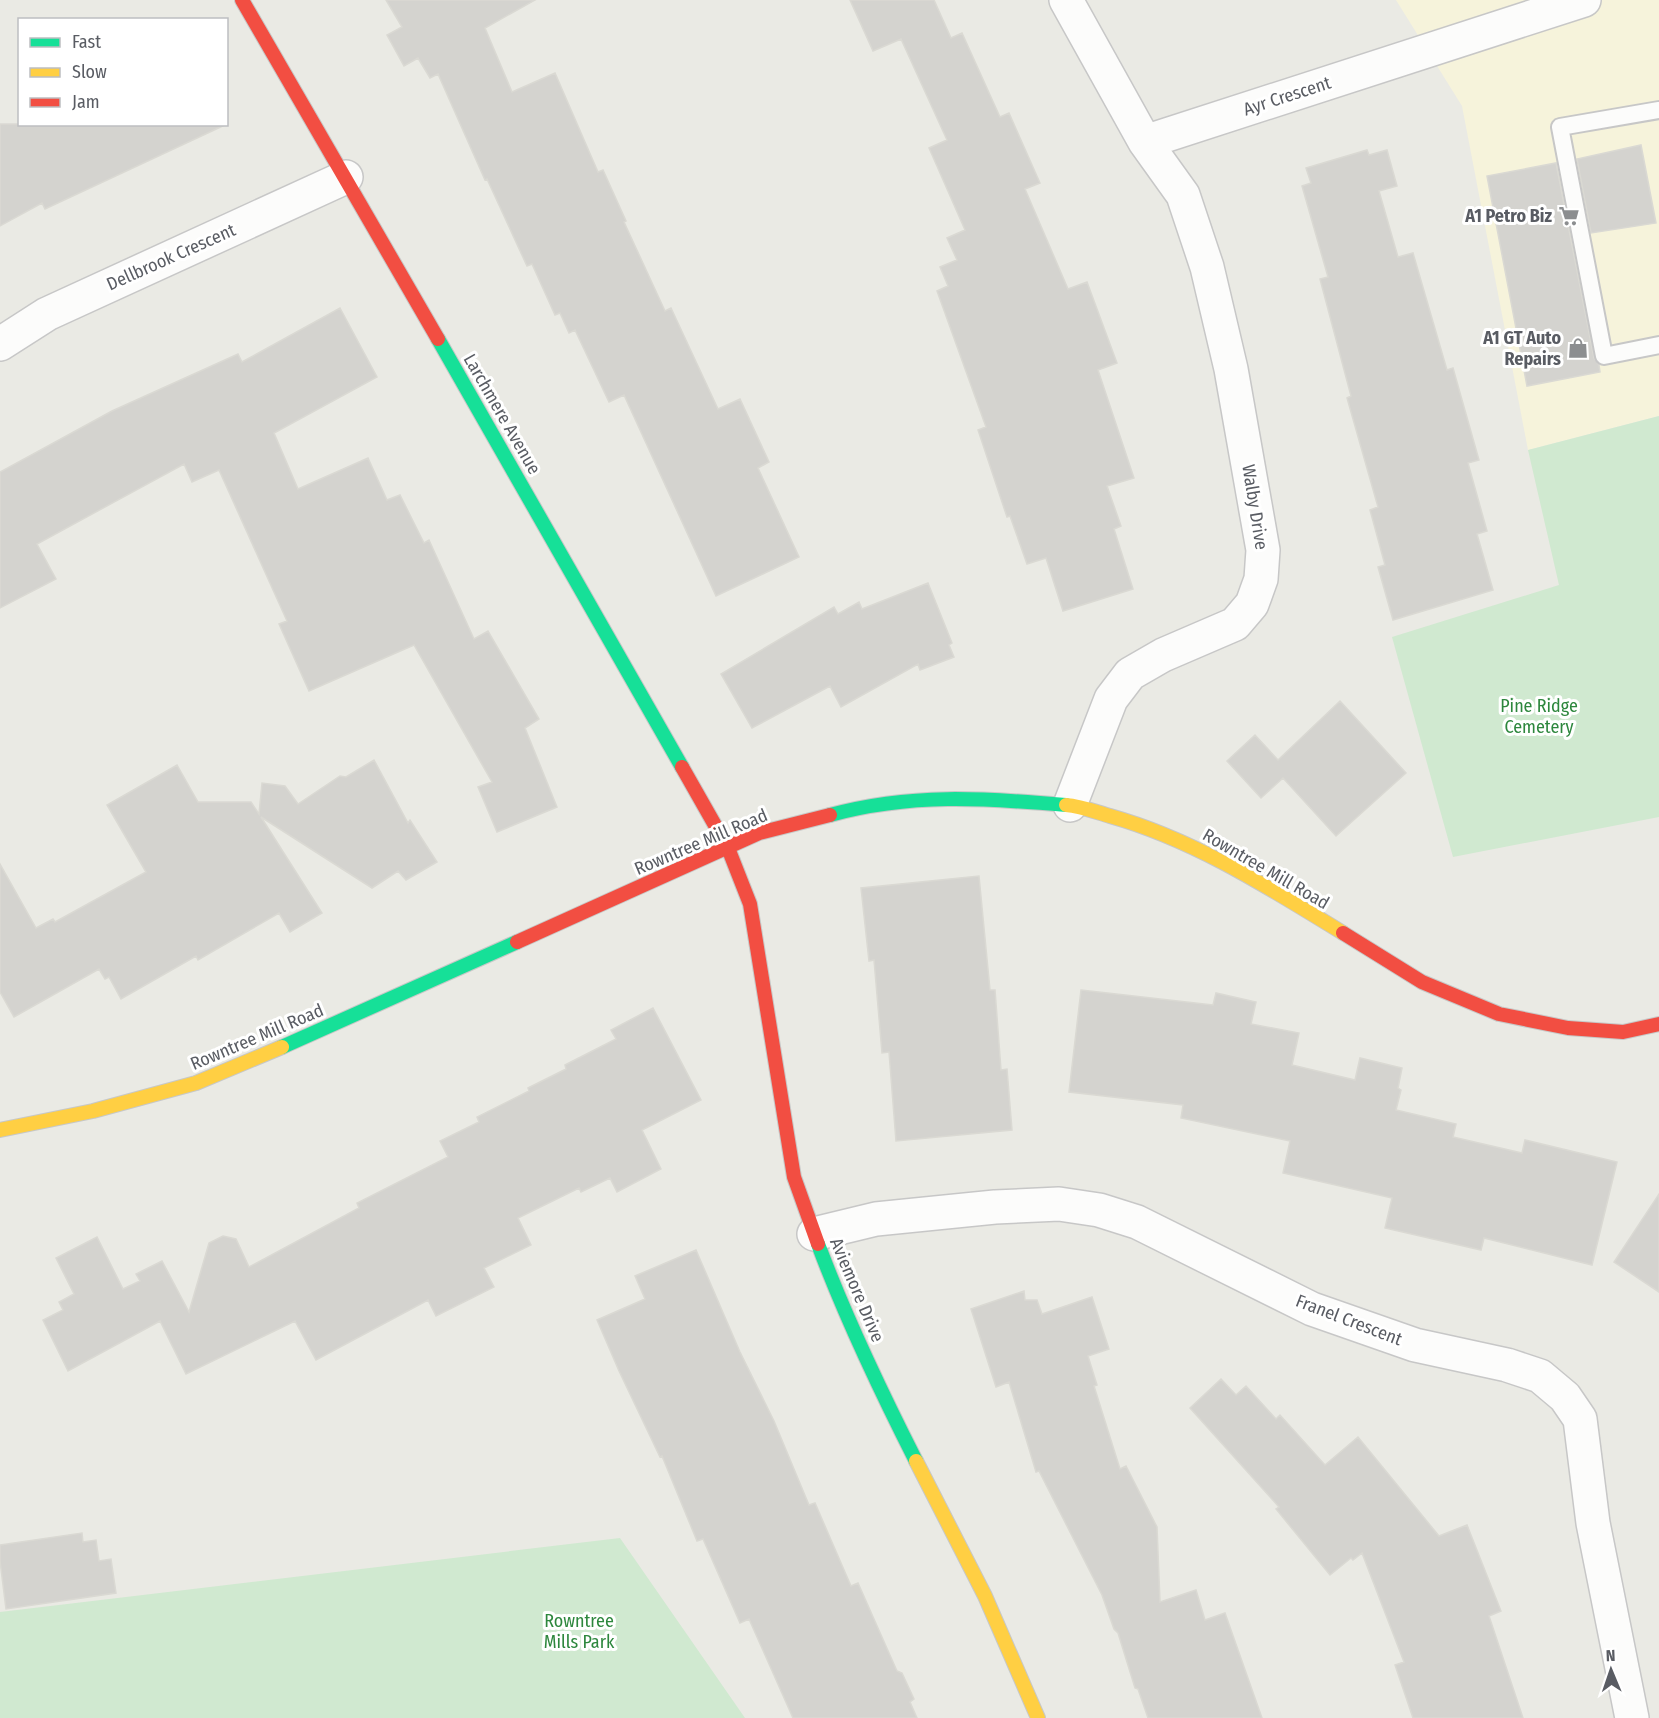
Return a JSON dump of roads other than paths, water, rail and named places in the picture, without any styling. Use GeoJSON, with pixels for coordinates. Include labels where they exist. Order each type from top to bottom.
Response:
{"type":"FeatureCollection","features":[{"type":"Feature","properties":{"kind":"street","name":"Larchmere Avenue"},"geometry":{"type":"LineString","coordinates":[[242,0],[346,177],[728,848]]}},
{"type":"Feature","properties":{"kind":"street"},"geometry":{"type":"LineString","coordinates":[[1066,0],[1145,142]]}},
{"type":"Feature","properties":{"kind":"street","name":"Ayr Crescent"},"geometry":{"type":"LineString","coordinates":[[1145,142],[1584,0]]}},
{"type":"Feature","properties":{"kind":"street","name":"Walby Drive"},"geometry":{"type":"LineString","coordinates":[[1070,805],[1111,699],[1130,674],[1163,655],[1235,624],[1252,604],[1261,579],[1263,550],[1256,508],[1231,369],[1207,267],[1183,195],[1145,142]]}},
{"type":"Feature","properties":{"kind":"street","name":"Dellbrook Crescent"},"geometry":{"type":"LineString","coordinates":[[0,344],[47,315],[346,177]]}},
{"type":"Feature","properties":{"kind":"street","name":"Rowntree Mill Road"},"geometry":{"type":"LineString","coordinates":[[0,1130],[93,1111],[196,1083],[292,1043],[759,833],[859,807],[937,798],[993,799],[1070,805],[1138,824],[1212,856],[1252,878],[1422,982],[1499,1014],[1568,1028],[1623,1032],[1659,1024]]}},
{"type":"Feature","properties":{"kind":"street","name":"Aviemore Drive"},"geometry":{"type":"LineString","coordinates":[[728,848],[750,904],[794,1177],[814,1234],[833,1284],[885,1400],[986,1596],[1038,1718]]}},
{"type":"Feature","properties":{"kind":"street","name":"Franel Crescent"},"geometry":{"type":"LineString","coordinates":[[814,1234],[876,1219],[994,1207],[1059,1204],[1099,1210],[1137,1222],[1312,1309],[1415,1345],[1507,1365],[1540,1376],[1565,1397],[1580,1419],[1593,1523],[1632,1718]]}},
{"type":"Feature","properties":{"kind":"lane"},"geometry":{"type":"LineString","coordinates":[[1659,110],[1560,127],[1604,356],[1659,345]]}},
{"type":"Feature","properties":{"kind":"place","name":"A1 Petro Biz"},"geometry":{"type":"Point","coordinates":[1569,216]}},
{"type":"Feature","properties":{"kind":"place","name":"A1 GT Auto Repairs"},"geometry":{"type":"Point","coordinates":[1578,348]}},
{"type":"Feature","properties":{"kind":"park label","name":"Pine Ridge Cemetery"},"geometry":{"type":"Point","coordinates":[1539,716]}},
{"type":"Feature","properties":{"kind":"park label","name":"Rowntree Mills Park"},"geometry":{"type":"Point","coordinates":[579,1631]}}]}
